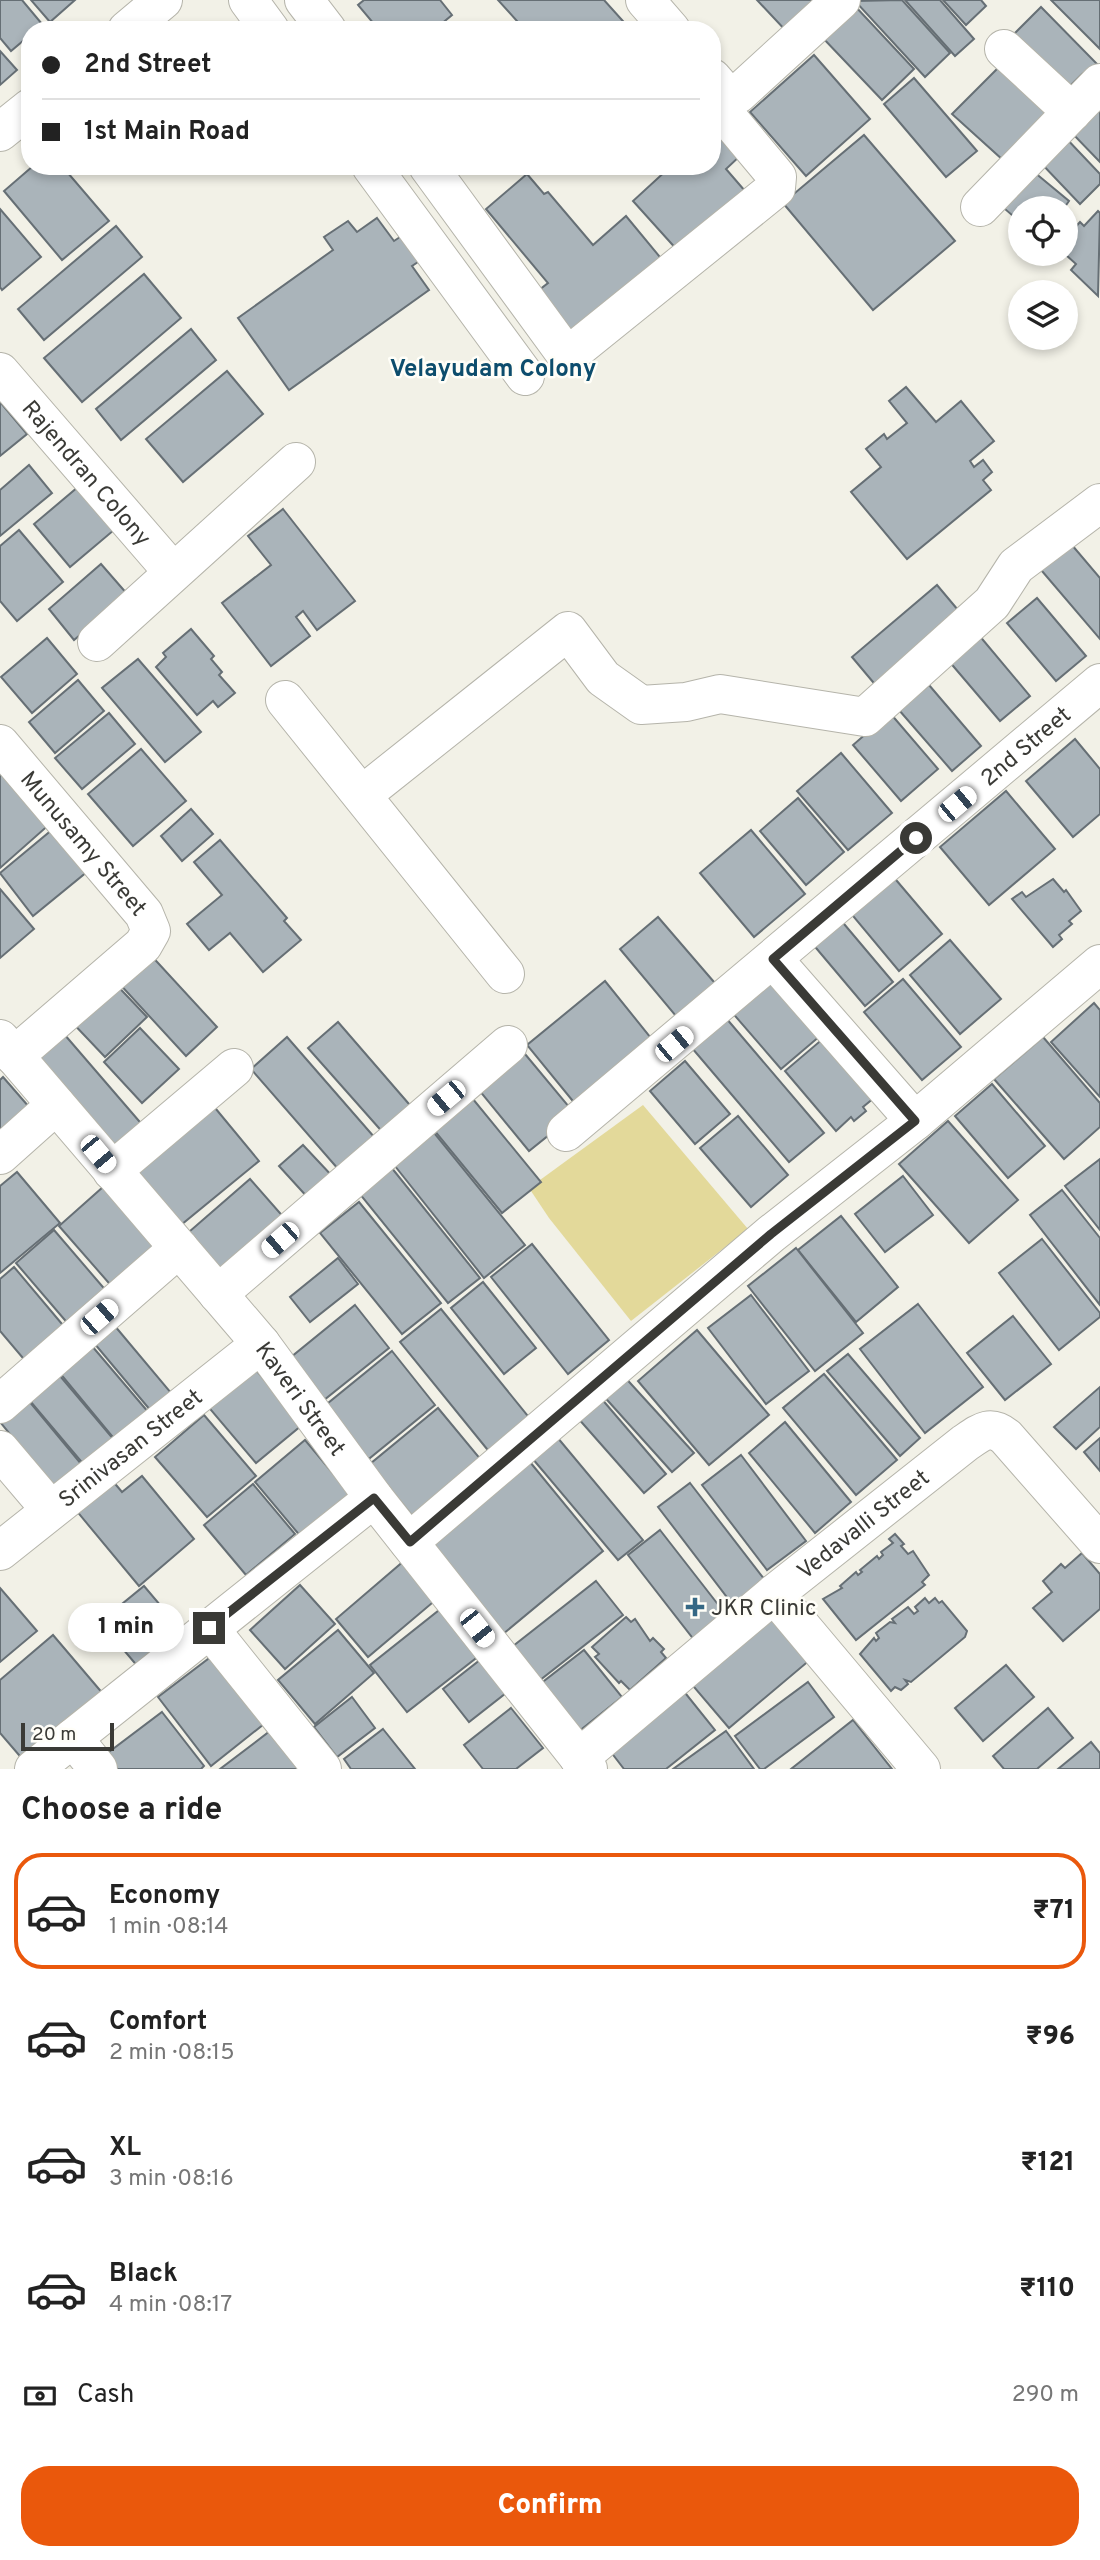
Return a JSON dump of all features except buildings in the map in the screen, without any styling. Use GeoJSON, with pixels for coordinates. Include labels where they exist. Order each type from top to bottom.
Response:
{"type":"FeatureCollection","features":[{"type":"Feature","properties":{"kind":"street"},"geometry":{"type":"LineString","coordinates":[[248,0],[263,21]]}},
{"type":"Feature","properties":{"kind":"street"},"geometry":{"type":"LineString","coordinates":[[629,0],[646,21]]}},
{"type":"Feature","properties":{"kind":"street"},"geometry":{"type":"LineString","coordinates":[[645,0],[663,21]]}},
{"type":"Feature","properties":{"kind":"street"},"geometry":{"type":"LineString","coordinates":[[721,90],[841,0]]}},
{"type":"Feature","properties":{"kind":"street"},"geometry":{"type":"LineString","coordinates":[[137,21],[158,2]]}},
{"type":"Feature","properties":{"kind":"street"},"geometry":{"type":"LineString","coordinates":[[1004,48],[1072,112]]}},
{"type":"Feature","properties":{"kind":"street"},"geometry":{"type":"LineString","coordinates":[[980,207],[1100,83]]}},
{"type":"Feature","properties":{"kind":"street"},"geometry":{"type":"LineString","coordinates":[[435,175],[564,352],[574,351],[776,188],[777,177],[721,93]]}},
{"type":"Feature","properties":{"kind":"street"},"geometry":{"type":"LineString","coordinates":[[0,132],[21,115]]}},
{"type":"Feature","properties":{"kind":"street"},"geometry":{"type":"LineString","coordinates":[[378,175],[525,376]]}},
{"type":"Feature","properties":{"kind":"street","name":"Rajendran Colony"},"geometry":{"type":"LineString","coordinates":[[0,372],[173,572]]}},
{"type":"Feature","properties":{"kind":"street"},"geometry":{"type":"LineString","coordinates":[[97,642],[296,462]]}},
{"type":"Feature","properties":{"kind":"street"},"geometry":{"type":"LineString","coordinates":[[362,796],[568,631],[603,678],[641,705],[686,702],[720,694],[865,717],[992,603],[1016,566],[1100,503]]}},
{"type":"Feature","properties":{"kind":"street","name":"2nd Street"},"geometry":{"type":"LineString","coordinates":[[566,1132],[1100,683]]}},
{"type":"Feature","properties":{"kind":"street"},"geometry":{"type":"LineString","coordinates":[[285,699],[505,974]]}},
{"type":"Feature","properties":{"kind":"street","name":"Munusamy Street"},"geometry":{"type":"LineString","coordinates":[[0,744],[144,914],[151,931],[143,945],[7,1047]]}},
{"type":"Feature","properties":{"kind":"street"},"geometry":{"type":"LineString","coordinates":[[773,959],[915,1121]]}},
{"type":"Feature","properties":{"kind":"street"},"geometry":{"type":"LineString","coordinates":[[410,1542],[771,1234],[915,1121],[1100,964]]}},
{"type":"Feature","properties":{"kind":"street"},"geometry":{"type":"LineString","coordinates":[[218,1294],[508,1045]]}},
{"type":"Feature","properties":{"kind":"street","name":"Kaveri Street"},"geometry":{"type":"LineString","coordinates":[[7,1047],[261,1344],[374,1498],[584,1763]]}},
{"type":"Feature","properties":{"kind":"street"},"geometry":{"type":"LineString","coordinates":[[112,1171],[234,1068]]}},
{"type":"Feature","properties":{"kind":"street"},"geometry":{"type":"LineString","coordinates":[[0,1155],[56,1105]]}},
{"type":"Feature","properties":{"kind":"street"},"geometry":{"type":"LineString","coordinates":[[0,1404],[178,1248]]}},
{"type":"Feature","properties":{"kind":"street","name":"Srinivasan Street"},"geometry":{"type":"LineString","coordinates":[[0,1551],[261,1344]]}},
{"type":"Feature","properties":{"kind":"street","name":"Vedavalli Street"},"geometry":{"type":"LineString","coordinates":[[584,1763],[774,1594],[965,1443],[988,1429],[997,1429],[1013,1443],[1100,1544]]}},
{"type":"Feature","properties":{"kind":"street"},"geometry":{"type":"LineString","coordinates":[[0,1450],[50,1510]]}},
{"type":"Feature","properties":{"kind":"street"},"geometry":{"type":"LineString","coordinates":[[34,1769],[374,1498]]}},
{"type":"Feature","properties":{"kind":"street"},"geometry":{"type":"LineString","coordinates":[[774,1594],[921,1769]]}},
{"type":"Feature","properties":{"kind":"street"},"geometry":{"type":"LineString","coordinates":[[209,1628],[322,1769]]}},
{"type":"Feature","properties":{"kind":"street"},"geometry":{"type":"LineString","coordinates":[[73,1738],[98,1769]]}},
{"type":"Feature","properties":{"kind":"shaded area"},"geometry":{"type":"Polygon","coordinates":[[[643,1105],[748,1229],[631,1321],[549,1218],[529,1188],[643,1105]]]}},
{"type":"Feature","properties":{"kind":"place","name":"JKR Clinic"},"geometry":{"type":"Point","coordinates":[695,1607]}},
{"type":"Feature","properties":{"kind":"district","name":"Velayudam Colony"},"geometry":{"type":"Point","coordinates":[493,368]}},
{"type":"Feature","properties":{"kind":"route"},"geometry":{"type":"LineString","coordinates":[[209,1628],[374,1498],[410,1542],[771,1234],[915,1121],[773,959],[916,838]]}}]}
